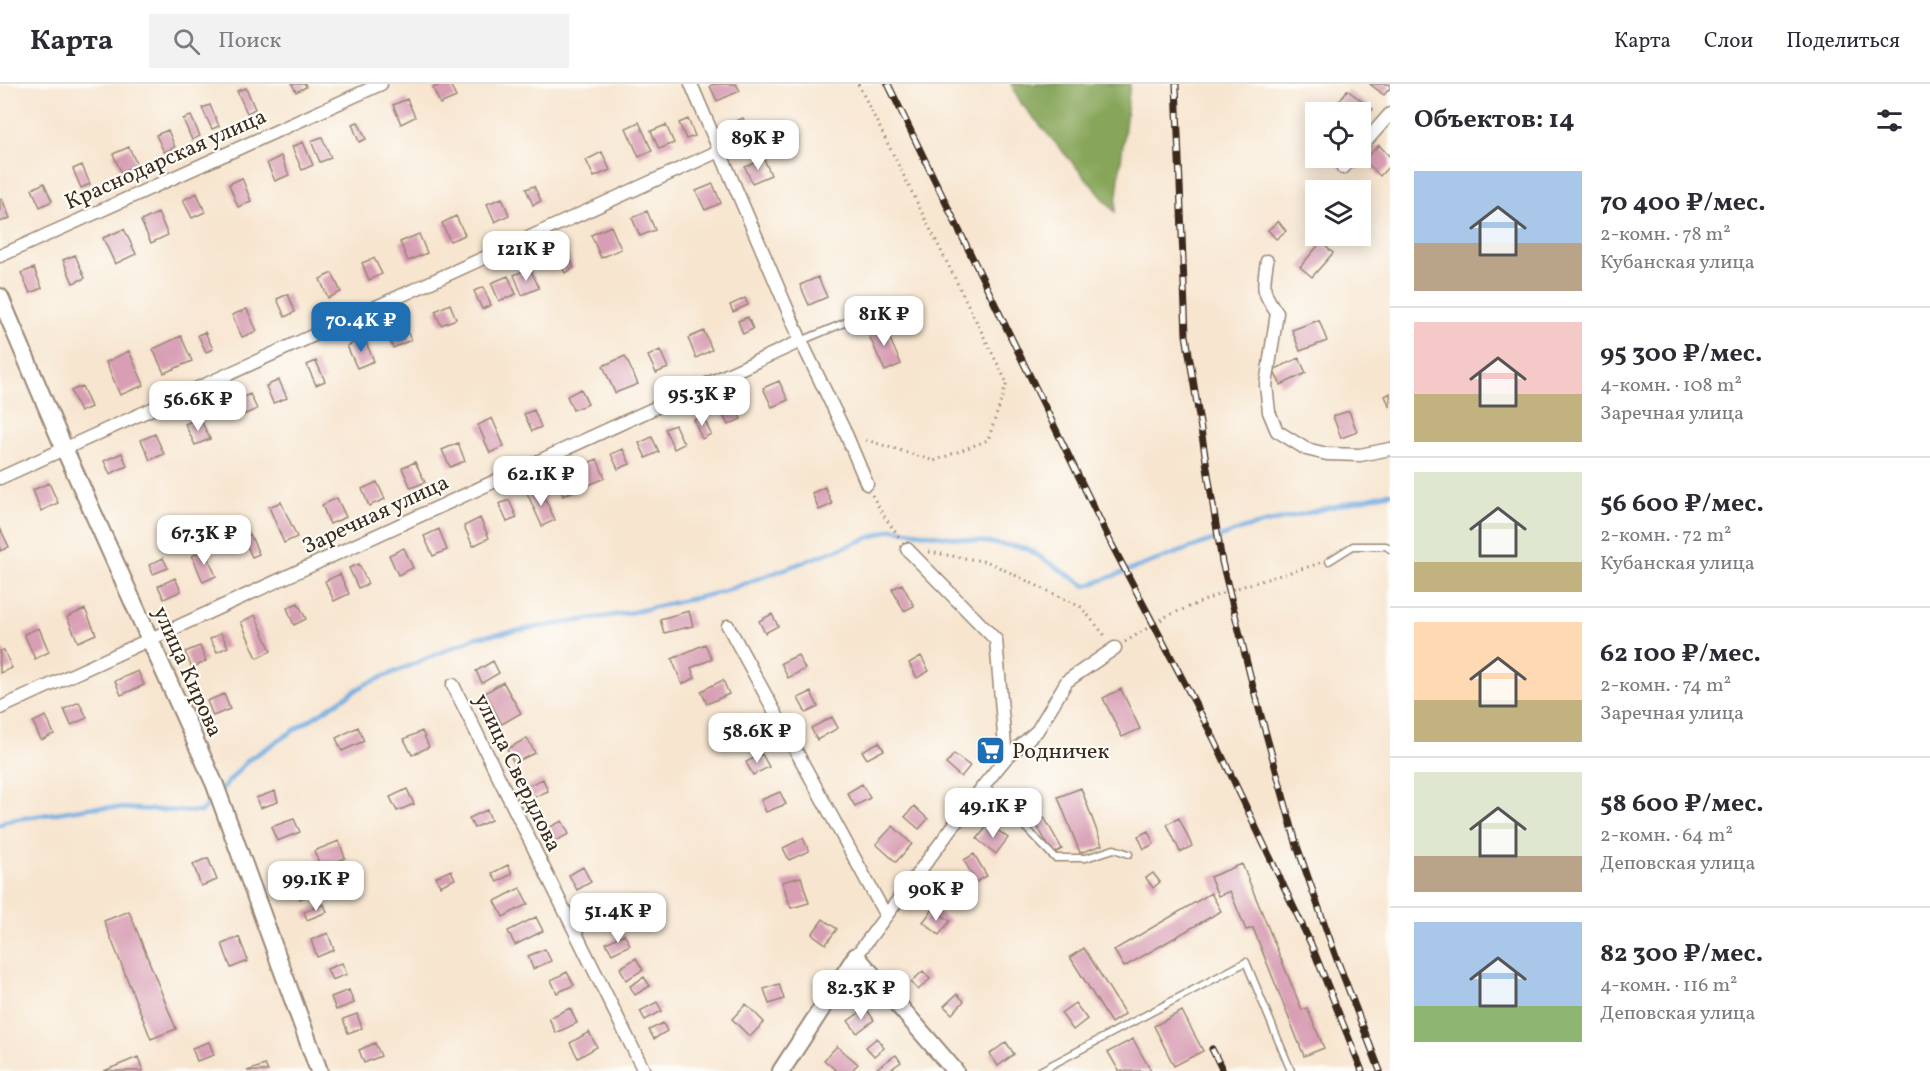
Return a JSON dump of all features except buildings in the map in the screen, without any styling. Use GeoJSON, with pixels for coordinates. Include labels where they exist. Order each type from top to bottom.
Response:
{"type":"FeatureCollection","features":[{"type":"Feature","properties":{"kind":"street","name":"Краснодарская улица"},"geometry":{"type":"LineString","coordinates":[[0,256],[381,84]]}},
{"type":"Feature","properties":{"kind":"street"},"geometry":{"type":"LineString","coordinates":[[691,84],[801,341],[846,434],[867,484]]}},
{"type":"Feature","properties":{"kind":"street"},"geometry":{"type":"LineString","coordinates":[[1371,136],[1390,114]]}},
{"type":"Feature","properties":{"kind":"street"},"geometry":{"type":"LineString","coordinates":[[0,478],[719,151]]}},
{"type":"Feature","properties":{"kind":"street"},"geometry":{"type":"LineString","coordinates":[[1267,261],[1264,281],[1265,297],[1277,313],[1266,385],[1269,412],[1277,431],[1306,449],[1327,454],[1360,455],[1390,449]]}},
{"type":"Feature","properties":{"kind":"street","name":"улица Кирова"},"geometry":{"type":"LineString","coordinates":[[0,297],[64,448],[214,785],[320,1071]]}},
{"type":"Feature","properties":{"kind":"street","name":"Заречная улица"},"geometry":{"type":"LineString","coordinates":[[0,708],[801,341]]}},
{"type":"Feature","properties":{"kind":"street"},"geometry":{"type":"LineString","coordinates":[[907,549],[996,640],[1006,758]]}},
{"type":"Feature","properties":{"kind":"street"},"geometry":{"type":"LineString","coordinates":[[728,626],[886,916]]}},
{"type":"Feature","properties":{"kind":"street"},"geometry":{"type":"LineString","coordinates":[[781,1071],[856,956],[984,785],[1006,758],[1037,731],[1067,681],[1115,648]]}},
{"type":"Feature","properties":{"kind":"street","name":"улица Свердлова"},"geometry":{"type":"LineString","coordinates":[[453,685],[644,1071]]}},
{"type":"Feature","properties":{"kind":"street"},"geometry":{"type":"LineString","coordinates":[[856,956],[955,1071]]}},
{"type":"Feature","properties":{"kind":"lane"},"geometry":{"type":"LineString","coordinates":[[801,341],[863,315]]}},
{"type":"Feature","properties":{"kind":"lane"},"geometry":{"type":"LineString","coordinates":[[1329,561],[1353,546],[1386,546],[1390,549]]}},
{"type":"Feature","properties":{"kind":"lane"},"geometry":{"type":"LineString","coordinates":[[984,785],[1055,858],[1086,858],[1113,849],[1129,854]]}},
{"type":"Feature","properties":{"kind":"lane"},"geometry":{"type":"LineString","coordinates":[[1040,1071],[1246,962],[1291,1071]]}},
{"type":"Feature","properties":{"kind":"path"},"geometry":{"type":"LineString","coordinates":[[846,434],[934,461],[988,440],[1007,383],[858,84]]}},
{"type":"Feature","properties":{"kind":"path"},"geometry":{"type":"LineString","coordinates":[[867,484],[882,513],[897,534]]}},
{"type":"Feature","properties":{"kind":"path"},"geometry":{"type":"LineString","coordinates":[[907,549],[988,562],[1081,607],[1115,648],[1167,616],[1230,590],[1329,561]]}},
{"type":"Feature","properties":{"kind":"green space"},"geometry":{"type":"Polygon","coordinates":[[[1011,84],[1130,84],[1115,212],[1021,103],[1011,84]]]}},
{"type":"Feature","properties":{"kind":"waterway"},"geometry":{"type":"LineString","coordinates":[[220,791],[248,760],[364,685],[477,637],[628,613],[722,592],[893,529],[1026,548],[1086,586],[1245,528],[1390,493]]}},
{"type":"Feature","properties":{"kind":"waterway"},"geometry":{"type":"LineString","coordinates":[[0,825],[5,821],[95,807],[200,812],[215,797]]}},
{"type":"Feature","properties":{"kind":"railway"},"geometry":{"type":"LineString","coordinates":[[888,84],[1112,545],[1214,739],[1311,944],[1362,1071]]}},
{"type":"Feature","properties":{"kind":"railway"},"geometry":{"type":"LineString","coordinates":[[1176,84],[1186,335],[1222,562],[1253,687],[1297,846],[1336,957],[1380,1071]]}},
{"type":"Feature","properties":{"kind":"railway"},"geometry":{"type":"LineString","coordinates":[[1212,1049],[1223,1071]]}},
{"type":"Feature","properties":{"kind":"place","name":"Родничек"},"geometry":{"type":"Point","coordinates":[991,750]}}]}
